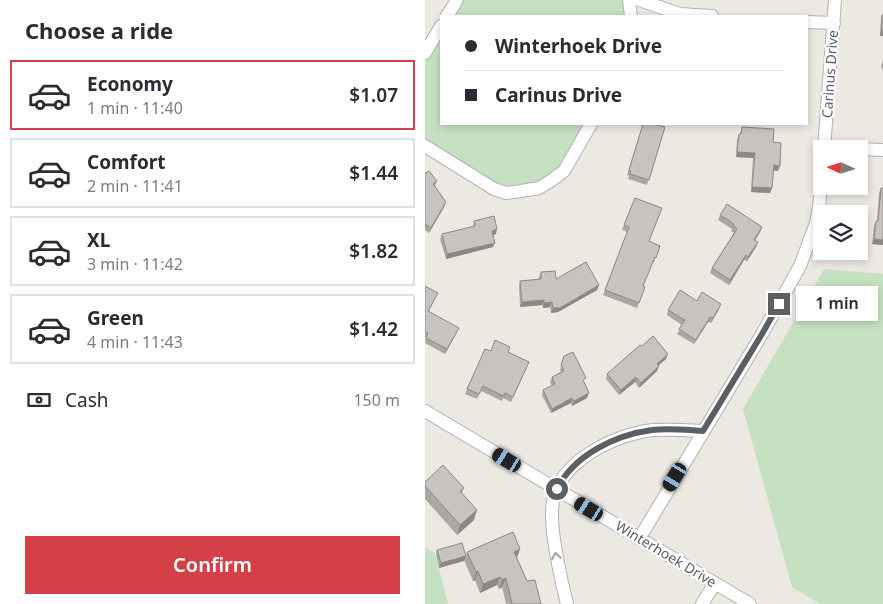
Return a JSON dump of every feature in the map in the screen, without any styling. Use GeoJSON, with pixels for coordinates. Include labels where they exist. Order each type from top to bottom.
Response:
{"type":"FeatureCollection","features":[{"type":"Feature","properties":{"kind":"street"},"geometry":{"type":"LineString","coordinates":[[448,15],[457,0]]}},
{"type":"Feature","properties":{"kind":"street"},"geometry":{"type":"LineString","coordinates":[[629,0],[631,15]]}},
{"type":"Feature","properties":{"kind":"street"},"geometry":{"type":"LineString","coordinates":[[639,0],[678,15]]}},
{"type":"Feature","properties":{"kind":"street","name":"Carinus Drive"},"geometry":{"type":"LineString","coordinates":[[825,140],[835,0]]}},
{"type":"Feature","properties":{"kind":"street"},"geometry":{"type":"LineString","coordinates":[[808,22],[834,23]]}},
{"type":"Feature","properties":{"kind":"street"},"geometry":{"type":"LineString","coordinates":[[425,53],[440,28]]}},
{"type":"Feature","properties":{"kind":"street"},"geometry":{"type":"LineString","coordinates":[[425,146],[494,189],[506,193],[539,188],[564,171],[590,125]]}},
{"type":"Feature","properties":{"kind":"street"},"geometry":{"type":"LineString","coordinates":[[868,149],[883,150]]}},
{"type":"Feature","properties":{"kind":"street"},"geometry":{"type":"LineString","coordinates":[[639,539],[762,334],[800,266],[816,223],[820,195]]}},
{"type":"Feature","properties":{"kind":"street","name":"Winterhoek Drive"},"geometry":{"type":"LineString","coordinates":[[425,411],[750,604]]}},
{"type":"Feature","properties":{"kind":"street"},"geometry":{"type":"LineString","coordinates":[[567,604],[557,562],[552,508],[553,499],[562,479],[572,467],[604,445],[620,438],[652,430],[703,431]]}},
{"type":"Feature","properties":{"kind":"street"},"geometry":{"type":"LineString","coordinates":[[702,604],[715,583]]}},
{"type":"Feature","properties":{"kind":"green space"},"geometry":{"type":"Polygon","coordinates":[[[456,0],[629,0],[632,15],[448,15],[456,0]]]}},
{"type":"Feature","properties":{"kind":"green space"},"geometry":{"type":"Polygon","coordinates":[[[440,27],[440,125],[587,125],[551,183],[506,193],[425,144],[425,53],[440,27]]]}},
{"type":"Feature","properties":{"kind":"green space"},"geometry":{"type":"Polygon","coordinates":[[[824,269],[883,274],[883,604],[820,604],[792,587],[743,409],[824,269]]]}},
{"type":"Feature","properties":{"kind":"green space"},"geometry":{"type":"Polygon","coordinates":[[[425,547],[435,553],[448,604],[425,604],[425,547]]]}},
{"type":"Feature","properties":{"kind":"building"},"geometry":{"type":"Polygon","coordinates":[[[882,15],[883,31],[881,31],[882,15]]]}},
{"type":"Feature","properties":{"kind":"building"},"geometry":{"type":"Polygon","coordinates":[[[643,125],[665,127],[649,180],[630,174],[631,171],[629,170],[643,125]]]}},
{"type":"Feature","properties":{"kind":"building"},"geometry":{"type":"Polygon","coordinates":[[[742,127],[774,129],[773,142],[781,143],[780,166],[774,165],[772,188],[752,187],[755,153],[737,152],[739,134],[741,134],[742,127]]]}},
{"type":"Feature","properties":{"kind":"building"},"geometry":{"type":"Polygon","coordinates":[[[429,171],[437,181],[433,184],[446,202],[431,228],[425,224],[425,172],[429,171]]]}},
{"type":"Feature","properties":{"kind":"building"},"geometry":{"type":"Polygon","coordinates":[[[881,188],[883,188],[883,240],[874,239],[876,221],[878,221],[881,188]]]}},
{"type":"Feature","properties":{"kind":"building"},"geometry":{"type":"Polygon","coordinates":[[[635,198],[662,208],[649,241],[660,246],[643,286],[645,287],[639,303],[605,290],[629,227],[624,225],[635,198]]]}},
{"type":"Feature","properties":{"kind":"building"},"geometry":{"type":"Polygon","coordinates":[[[727,204],[762,227],[754,240],[758,242],[748,257],[746,255],[730,280],[712,268],[737,229],[733,226],[734,224],[720,215],[727,204]]]}},
{"type":"Feature","properties":{"kind":"building"},"geometry":{"type":"Polygon","coordinates":[[[494,216],[497,229],[492,231],[495,243],[447,254],[442,234],[475,226],[474,221],[494,216]]]}},
{"type":"Feature","properties":{"kind":"building"},"geometry":{"type":"Polygon","coordinates":[[[586,262],[599,285],[560,308],[553,308],[552,302],[544,303],[544,300],[522,302],[520,281],[541,279],[541,272],[555,271],[556,279],[586,262]]]}},
{"type":"Feature","properties":{"kind":"building"},"geometry":{"type":"Polygon","coordinates":[[[425,286],[438,293],[428,311],[459,328],[447,349],[426,338],[428,333],[425,331],[425,286]]]}},
{"type":"Feature","properties":{"kind":"building"},"geometry":{"type":"Polygon","coordinates":[[[680,290],[697,301],[702,292],[721,304],[713,318],[710,317],[696,340],[679,329],[685,320],[668,310],[680,290]]]}},
{"type":"Feature","properties":{"kind":"building"},"geometry":{"type":"Polygon","coordinates":[[[653,336],[668,354],[657,364],[659,366],[641,383],[636,377],[621,390],[607,374],[653,336]]]}},
{"type":"Feature","properties":{"kind":"building"},"geometry":{"type":"Polygon","coordinates":[[[495,340],[510,347],[508,352],[529,362],[513,397],[505,393],[503,396],[483,386],[479,394],[467,389],[485,349],[491,351],[495,340]]]}},
{"type":"Feature","properties":{"kind":"building"},"geometry":{"type":"Polygon","coordinates":[[[573,352],[586,378],[583,380],[589,393],[574,401],[572,398],[552,409],[543,390],[555,384],[552,377],[564,371],[561,365],[564,356],[573,352]]]}},
{"type":"Feature","properties":{"kind":"building"},"geometry":{"type":"Polygon","coordinates":[[[443,465],[464,488],[460,491],[477,510],[460,525],[425,486],[425,482],[443,465]]]}},
{"type":"Feature","properties":{"kind":"building"},"geometry":{"type":"Polygon","coordinates":[[[513,532],[520,549],[514,552],[527,581],[535,580],[541,604],[512,604],[506,578],[502,580],[500,577],[483,584],[467,552],[513,532]]]}},
{"type":"Feature","properties":{"kind":"building"},"geometry":{"type":"Polygon","coordinates":[[[462,543],[466,556],[441,563],[437,550],[462,543]]]}},
{"type":"Feature","properties":{"kind":"route"},"geometry":{"type":"LineString","coordinates":[[557,489],[562,479],[572,467],[593,451],[620,438],[652,430],[703,431],[779,304]]}}]}
